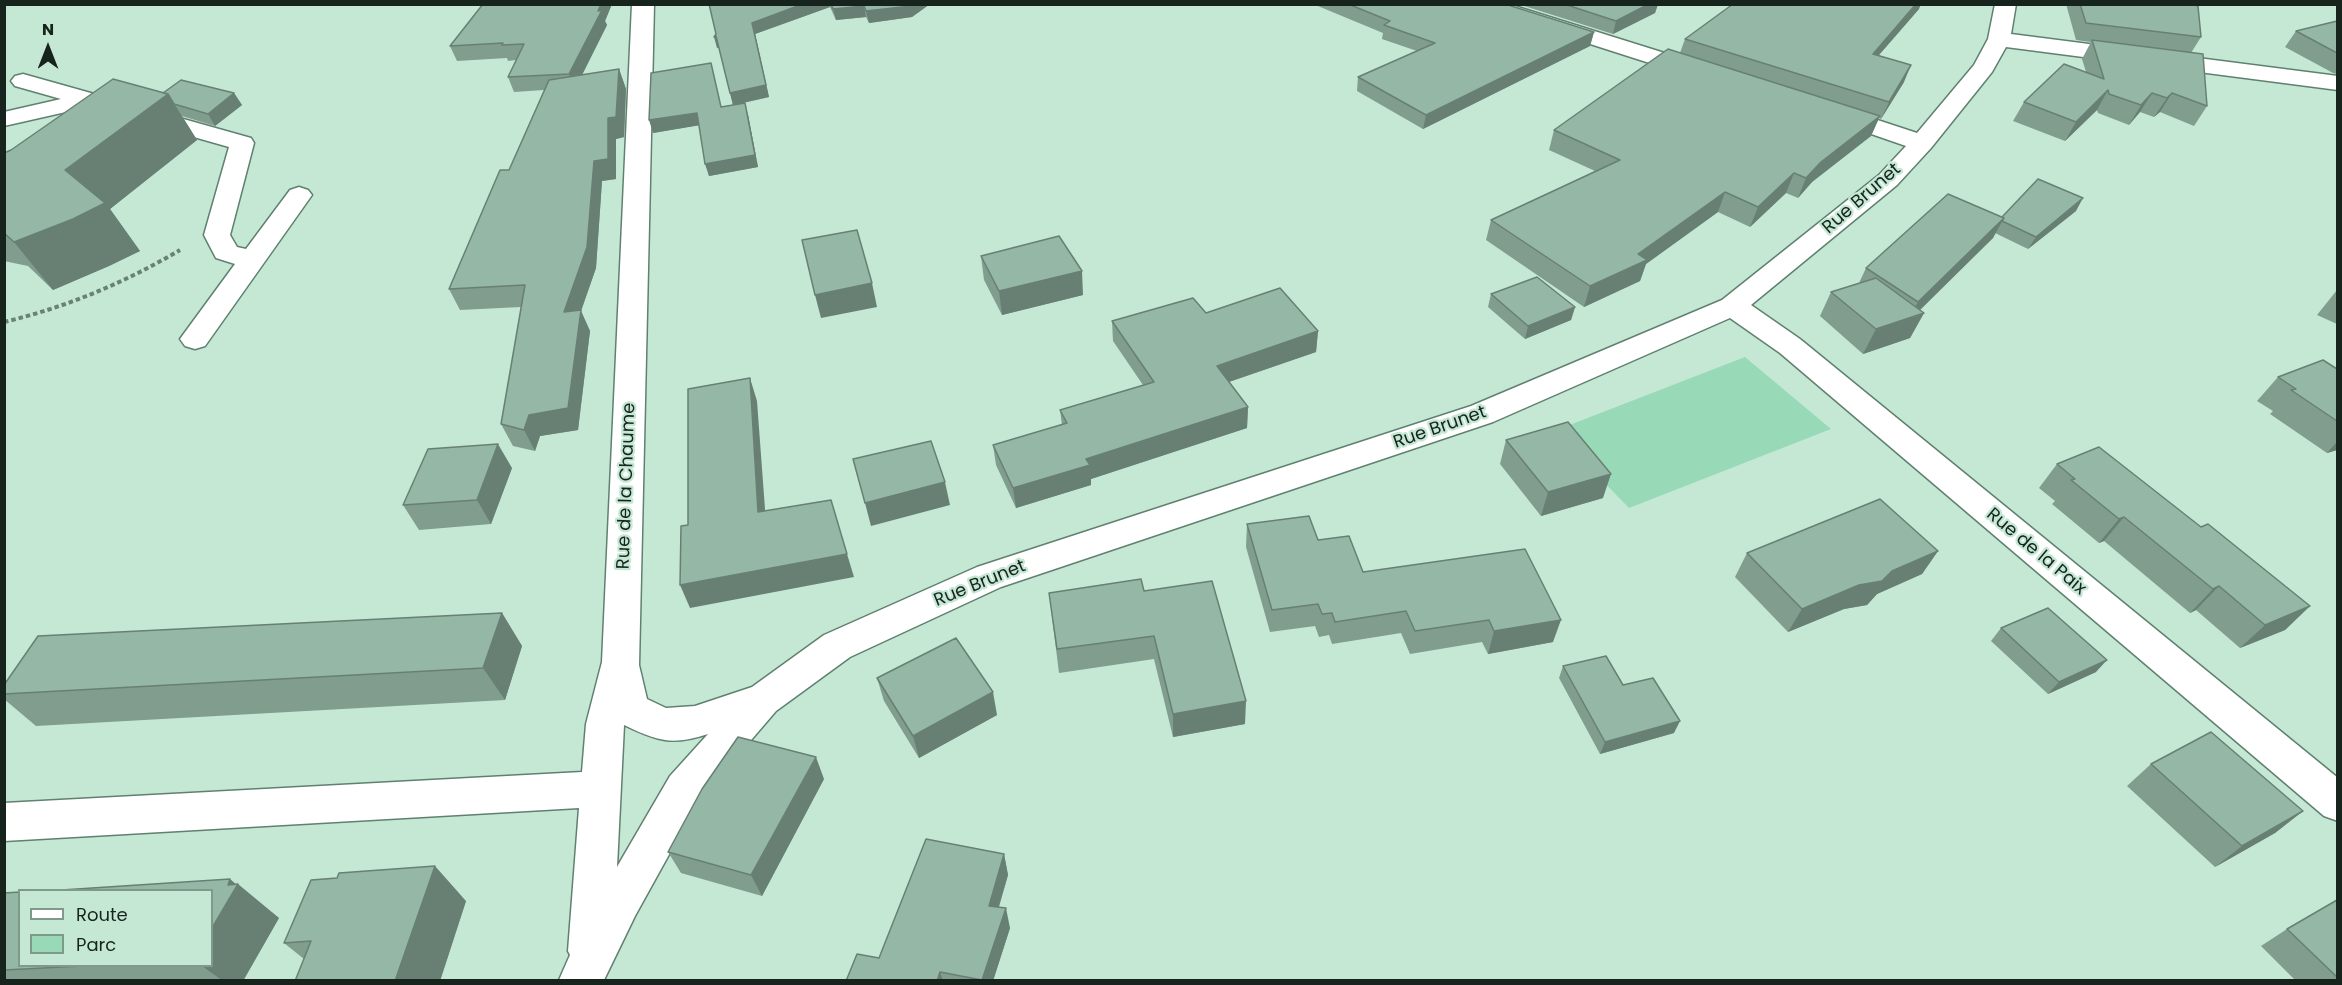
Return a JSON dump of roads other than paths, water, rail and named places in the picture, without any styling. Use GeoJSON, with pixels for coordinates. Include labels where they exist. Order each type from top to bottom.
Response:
{"type":"FeatureCollection","features":[{"type":"Feature","properties":{"kind":"street","name":"Rue de la Chaume"},"geometry":{"type":"LineString","coordinates":[[585,972],[605,724],[621,662],[643,4]]}},
{"type":"Feature","properties":{"kind":"street"},"geometry":{"type":"LineString","coordinates":[[1485,4],[1714,76]]}},
{"type":"Feature","properties":{"kind":"street","name":"Rue Brunet"},"geometry":{"type":"LineString","coordinates":[[763,700],[837,646],[989,577],[1482,414],[1732,306],[1888,180],[1922,143],[1984,67],[1999,39],[2000,6]]}},
{"type":"Feature","properties":{"kind":"street"},"geometry":{"type":"LineString","coordinates":[[1999,39],[2337,83]]}},
{"type":"Feature","properties":{"kind":"street"},"geometry":{"type":"LineString","coordinates":[[23,81],[242,143],[217,235],[226,252],[252,260]]}},
{"type":"Feature","properties":{"kind":"street"},"geometry":{"type":"LineString","coordinates":[[4,120],[91,99]]}},
{"type":"Feature","properties":{"kind":"street"},"geometry":{"type":"LineString","coordinates":[[1817,108],[1922,143]]}},
{"type":"Feature","properties":{"kind":"street"},"geometry":{"type":"LineString","coordinates":[[195,339],[299,195]]}},
{"type":"Feature","properties":{"kind":"street","name":"Rue de la Paix"},"geometry":{"type":"LineString","coordinates":[[1732,306],[1790,346],[2337,803]]}},
{"type":"Feature","properties":{"kind":"street"},"geometry":{"type":"LineString","coordinates":[[621,662],[628,709],[663,725],[695,722],[763,700]]}},
{"type":"Feature","properties":{"kind":"street","name":"Rue de la Chaume"},"geometry":{"type":"LineString","coordinates":[[585,972],[620,902],[684,789],[763,700]]}},
{"type":"Feature","properties":{"kind":"street"},"geometry":{"type":"LineString","coordinates":[[4,822],[600,789]]}}]}
